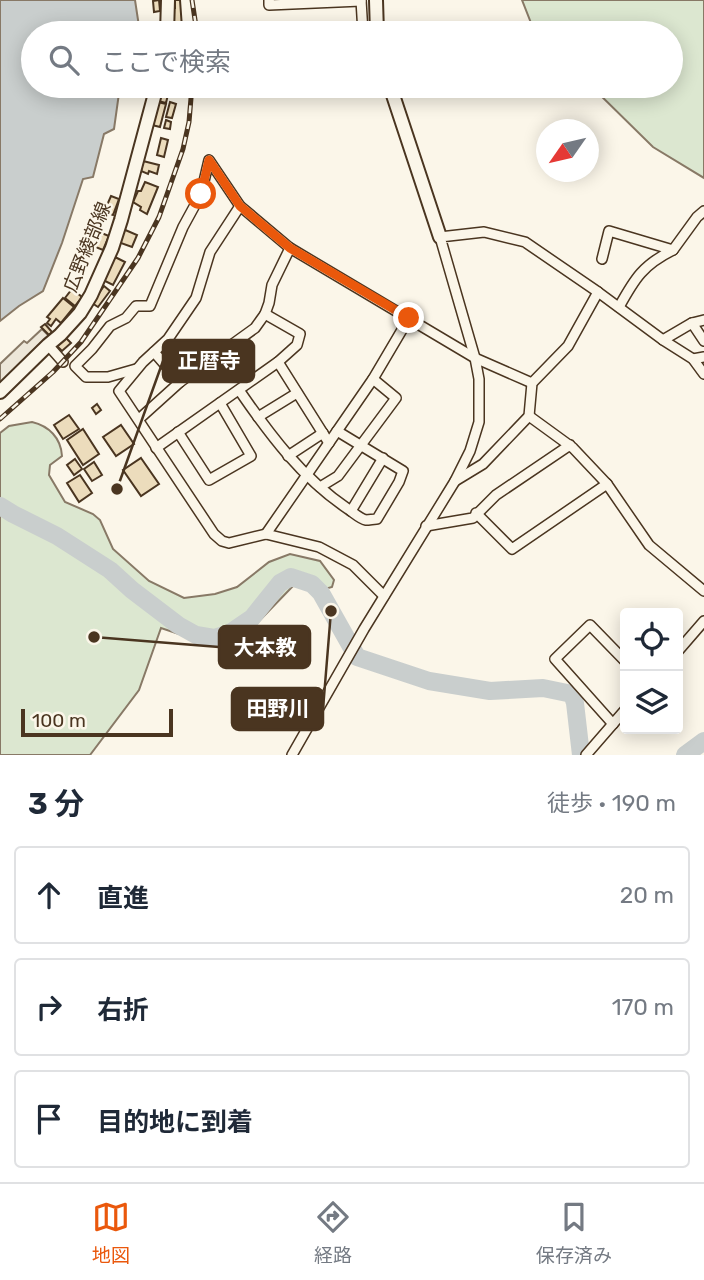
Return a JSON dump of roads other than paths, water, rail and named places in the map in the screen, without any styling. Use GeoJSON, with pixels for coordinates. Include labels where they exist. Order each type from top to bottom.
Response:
{"type":"FeatureCollection","features":[{"type":"Feature","properties":{"kind":"main road"},"geometry":{"type":"LineString","coordinates":[[167,0],[167,21]]}},
{"type":"Feature","properties":{"kind":"main road"},"geometry":{"type":"LineString","coordinates":[[376,0],[377,21]]}},
{"type":"Feature","properties":{"kind":"main road","name":"広野綾部線"},"geometry":{"type":"LineString","coordinates":[[0,392],[60,335],[80,313],[91,295],[112,248],[154,98]]}},
{"type":"Feature","properties":{"kind":"main road"},"geometry":{"type":"LineString","coordinates":[[394,98],[440,237]]}},
{"type":"Feature","properties":{"kind":"street"},"geometry":{"type":"LineString","coordinates":[[269,0],[269,5],[361,0],[362,21]]}},
{"type":"Feature","properties":{"kind":"street"},"geometry":{"type":"LineString","coordinates":[[138,368],[108,377],[86,377],[75,366],[110,326],[126,318],[136,306],[150,306],[183,227],[201,194],[209,160],[240,206],[290,248],[475,358],[532,383]]}},
{"type":"Feature","properties":{"kind":"street"},"geometry":{"type":"LineString","coordinates":[[240,206],[210,252],[197,298],[168,339],[119,391],[214,534],[222,541],[229,543],[266,534],[319,547],[353,565],[384,596]]}},
{"type":"Feature","properties":{"kind":"street"},"geometry":{"type":"LineString","coordinates":[[619,307],[634,280],[657,258],[673,250],[704,211]]}},
{"type":"Feature","properties":{"kind":"street"},"geometry":{"type":"LineString","coordinates":[[603,259],[609,231],[673,250]]}},
{"type":"Feature","properties":{"kind":"street"},"geometry":{"type":"LineString","coordinates":[[292,755],[454,481],[470,451],[479,422],[479,379],[475,358],[440,237],[484,232],[525,242],[693,359],[704,374]]}},
{"type":"Feature","properties":{"kind":"street"},"geometry":{"type":"LineString","coordinates":[[139,419],[180,382],[255,328],[265,314],[272,285],[290,248]]}},
{"type":"Feature","properties":{"kind":"street"},"geometry":{"type":"LineString","coordinates":[[454,481],[483,464],[529,416],[532,383],[568,346],[598,292]]}},
{"type":"Feature","properties":{"kind":"street"},"geometry":{"type":"LineString","coordinates":[[156,448],[278,362],[297,345],[300,334],[265,314]]}},
{"type":"Feature","properties":{"kind":"street"},"geometry":{"type":"LineString","coordinates":[[266,534],[373,379],[409,318]]}},
{"type":"Feature","properties":{"kind":"street"},"geometry":{"type":"LineString","coordinates":[[663,340],[692,323],[704,320]]}},
{"type":"Feature","properties":{"kind":"street"},"geometry":{"type":"LineString","coordinates":[[692,323],[704,341]]}},
{"type":"Feature","properties":{"kind":"street"},"geometry":{"type":"LineString","coordinates":[[48,345],[63,362]]}},
{"type":"Feature","properties":{"kind":"street"},"geometry":{"type":"LineString","coordinates":[[154,352],[180,382]]}},
{"type":"Feature","properties":{"kind":"street"},"geometry":{"type":"LineString","coordinates":[[693,359],[704,357]]}},
{"type":"Feature","properties":{"kind":"street"},"geometry":{"type":"LineString","coordinates":[[278,362],[329,443]]}},
{"type":"Feature","properties":{"kind":"street"},"geometry":{"type":"LineString","coordinates":[[320,487],[338,476],[396,398],[373,379]]}},
{"type":"Feature","properties":{"kind":"street"},"geometry":{"type":"LineString","coordinates":[[239,390],[288,456],[330,497],[365,520],[377,519],[403,471],[337,431]]}},
{"type":"Feature","properties":{"kind":"street"},"geometry":{"type":"LineString","coordinates":[[258,417],[297,393]]}},
{"type":"Feature","properties":{"kind":"street"},"geometry":{"type":"LineString","coordinates":[[178,432],[209,480],[251,456],[220,403]]}},
{"type":"Feature","properties":{"kind":"street"},"geometry":{"type":"LineString","coordinates":[[529,416],[570,446],[607,484],[649,545],[704,591]]}},
{"type":"Feature","properties":{"kind":"street"},"geometry":{"type":"LineString","coordinates":[[288,456],[323,433]]}},
{"type":"Feature","properties":{"kind":"street"},"geometry":{"type":"LineString","coordinates":[[426,526],[473,518],[496,495],[570,446]]}},
{"type":"Feature","properties":{"kind":"street"},"geometry":{"type":"LineString","coordinates":[[351,511],[383,458]]}},
{"type":"Feature","properties":{"kind":"street"},"geometry":{"type":"LineString","coordinates":[[476,513],[512,549],[607,484]]}},
{"type":"Feature","properties":{"kind":"street"},"geometry":{"type":"LineString","coordinates":[[683,645],[704,621]]}},
{"type":"Feature","properties":{"kind":"street"},"geometry":{"type":"LineString","coordinates":[[613,724],[555,659],[590,625],[620,656]]}},
{"type":"Feature","properties":{"kind":"street"},"geometry":{"type":"LineString","coordinates":[[586,755],[620,716]]}},
{"type":"Feature","properties":{"kind":"waterway"},"geometry":{"type":"LineString","coordinates":[[0,506],[57,536],[110,570],[178,625],[196,635],[214,638],[230,633],[252,618],[280,583],[291,577],[312,584],[321,593],[357,657],[429,681],[490,691],[543,688],[572,694],[581,755]]}},
{"type":"Feature","properties":{"kind":"waterway"},"geometry":{"type":"LineString","coordinates":[[685,755],[704,741]]}},
{"type":"Feature","properties":{"kind":"railway"},"geometry":{"type":"LineString","coordinates":[[192,0],[195,21]]}},
{"type":"Feature","properties":{"kind":"railway"},"geometry":{"type":"LineString","coordinates":[[0,419],[53,372],[81,342],[138,258],[159,217],[183,149],[191,98]]}},
{"type":"Feature","properties":{"kind":"place","name":"正暦寺"},"geometry":{"type":"Point","coordinates":[117,489]}},
{"type":"Feature","properties":{"kind":"place","name":"田野川"},"geometry":{"type":"Point","coordinates":[331,611]}},
{"type":"Feature","properties":{"kind":"place","name":"大本教"},"geometry":{"type":"Point","coordinates":[94,637]}}]}
